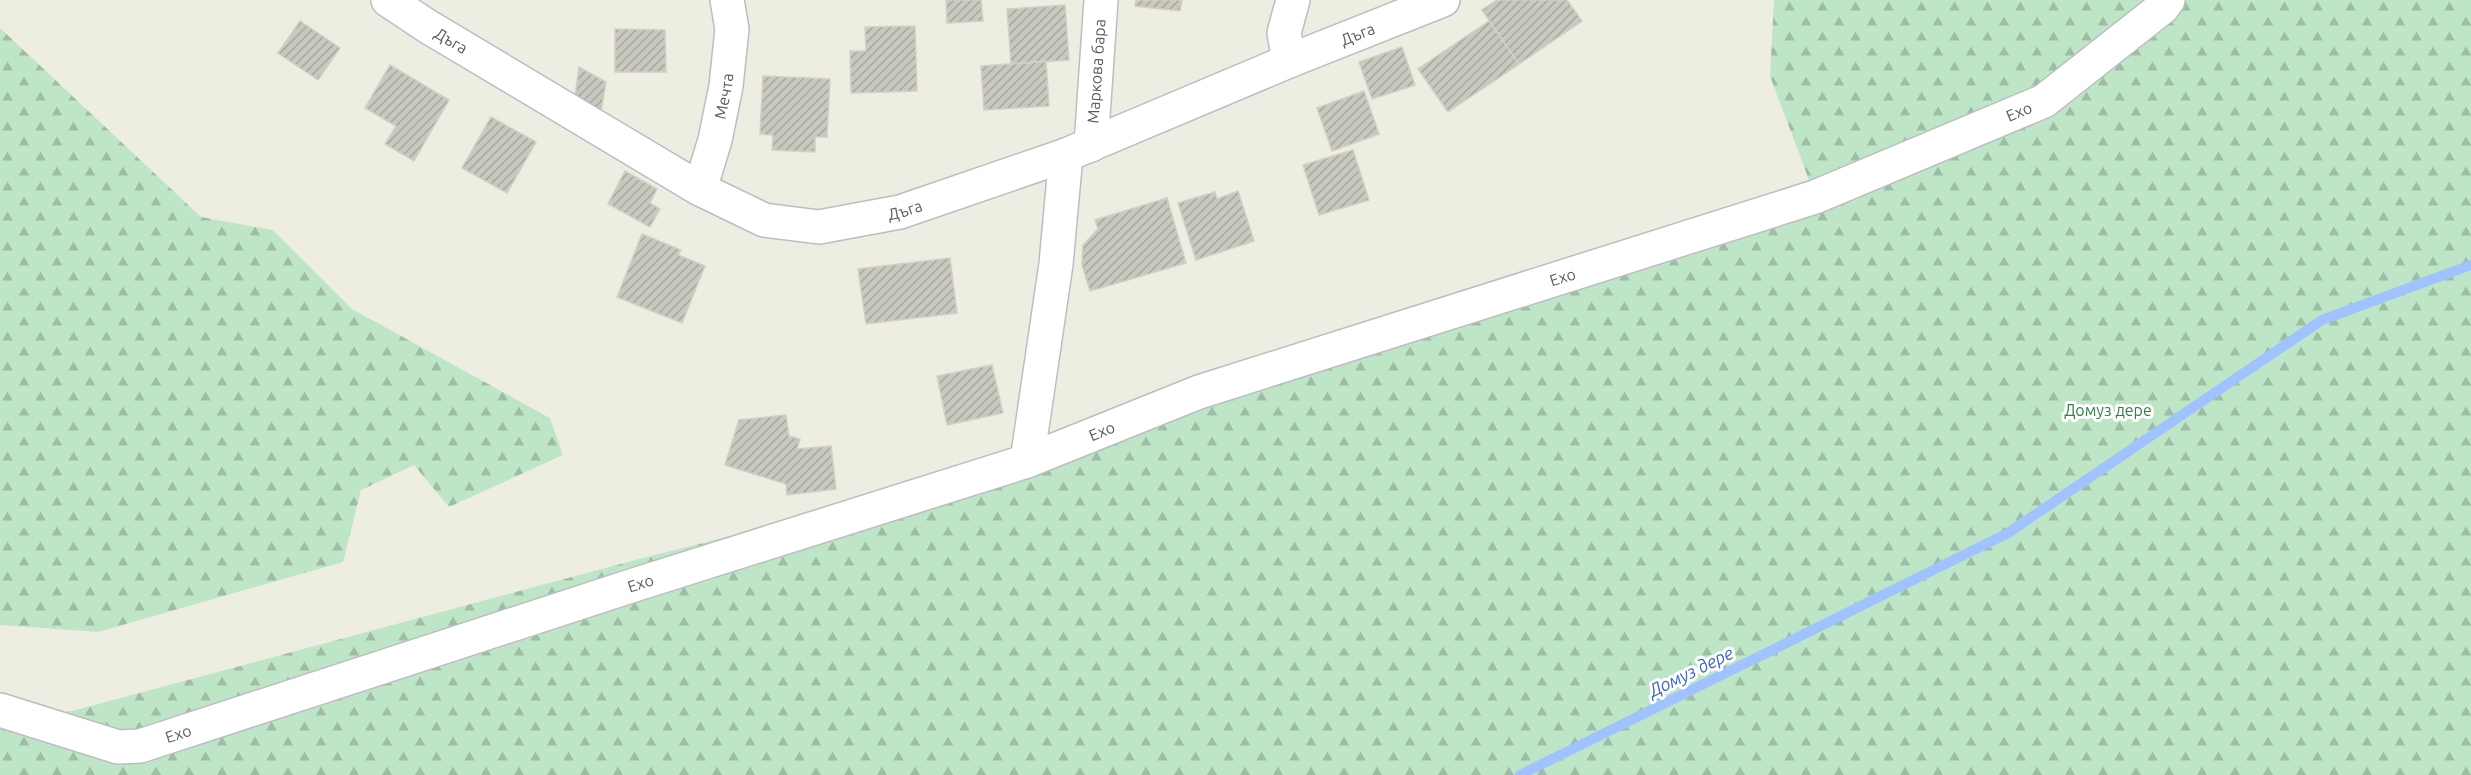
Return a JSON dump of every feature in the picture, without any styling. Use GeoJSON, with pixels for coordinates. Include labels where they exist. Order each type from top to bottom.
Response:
{"type":"FeatureCollection","features":[{"type":"Feature","properties":{"kind":"street","name":"Дъга"},"geometry":{"type":"LineString","coordinates":[[388,0],[427,26],[700,189],[764,220],[819,227],[900,212],[1078,150],[1289,61],[1443,0]]}},
{"type":"Feature","properties":{"kind":"street","name":"Мечта"},"geometry":{"type":"LineString","coordinates":[[700,189],[726,86],[732,30],[728,0]]}},
{"type":"Feature","properties":{"kind":"street","name":"Маркова бара"},"geometry":{"type":"LineString","coordinates":[[1027,461],[1056,264],[1078,150],[1101,0]]}},
{"type":"Feature","properties":{"kind":"street"},"geometry":{"type":"LineString","coordinates":[[1289,61],[1284,33],[1293,0]]}},
{"type":"Feature","properties":{"kind":"street","name":"Ехо"},"geometry":{"type":"LineString","coordinates":[[0,710],[118,747],[140,746],[645,581],[1027,461],[1199,392],[1815,197],[2044,101],[2163,7],[2168,0]]}},
{"type":"Feature","properties":{"kind":"green space","name":"Домуз дере"},"geometry":{"type":"Polygon","coordinates":[[[1774,0],[2471,0],[2471,775],[0,775],[0,716],[72,711],[639,559],[1027,461],[1815,196],[1770,76],[1774,0]]]}},
{"type":"Feature","properties":{"kind":"green space"},"geometry":{"type":"Polygon","coordinates":[[[0,28],[201,217],[273,230],[352,309],[550,418],[563,455],[449,507],[414,465],[361,490],[343,562],[98,632],[0,625],[0,28]]]}},
{"type":"Feature","properties":{"kind":"building"},"geometry":{"type":"Polygon","coordinates":[[[946,0],[981,0],[983,21],[947,23],[946,0]]]}},
{"type":"Feature","properties":{"kind":"building"},"geometry":{"type":"Polygon","coordinates":[[[1136,0],[1182,0],[1180,11],[1135,6],[1136,0]]]}},
{"type":"Feature","properties":{"kind":"building"},"geometry":{"type":"Polygon","coordinates":[[[1497,0],[1567,0],[1582,21],[1519,64],[1482,10],[1497,0]]]}},
{"type":"Feature","properties":{"kind":"building"},"geometry":{"type":"Polygon","coordinates":[[[1065,5],[1069,60],[1011,64],[1007,9],[1065,5]]]}},
{"type":"Feature","properties":{"kind":"building"},"geometry":{"type":"Polygon","coordinates":[[[300,21],[340,48],[318,80],[278,53],[300,21]]]}},
{"type":"Feature","properties":{"kind":"building"},"geometry":{"type":"Polygon","coordinates":[[[1489,21],[1519,64],[1448,112],[1418,69],[1489,21]]]}},
{"type":"Feature","properties":{"kind":"building"},"geometry":{"type":"Polygon","coordinates":[[[915,26],[917,91],[851,93],[850,51],[866,51],[865,27],[915,26]]]}},
{"type":"Feature","properties":{"kind":"building"},"geometry":{"type":"Polygon","coordinates":[[[615,29],[665,30],[666,72],[615,72],[615,29]]]}},
{"type":"Feature","properties":{"kind":"building"},"geometry":{"type":"Polygon","coordinates":[[[1402,47],[1415,85],[1372,99],[1359,62],[1402,47]]]}},
{"type":"Feature","properties":{"kind":"building"},"geometry":{"type":"Polygon","coordinates":[[[1046,61],[1049,106],[984,110],[981,66],[1046,61]]]}},
{"type":"Feature","properties":{"kind":"building"},"geometry":{"type":"Polygon","coordinates":[[[390,65],[449,100],[414,161],[385,144],[396,126],[365,108],[390,65]]]}},
{"type":"Feature","properties":{"kind":"building"},"geometry":{"type":"Polygon","coordinates":[[[579,67],[606,82],[601,112],[575,97],[579,67]]]}},
{"type":"Feature","properties":{"kind":"building"},"geometry":{"type":"Polygon","coordinates":[[[763,76],[830,79],[827,137],[815,137],[815,152],[772,150],[773,135],[760,134],[763,76]]]}},
{"type":"Feature","properties":{"kind":"building"},"geometry":{"type":"Polygon","coordinates":[[[1364,91],[1379,134],[1332,151],[1317,108],[1364,91]]]}},
{"type":"Feature","properties":{"kind":"building"},"geometry":{"type":"Polygon","coordinates":[[[491,117],[536,142],[507,193],[462,168],[491,117]]]}},
{"type":"Feature","properties":{"kind":"building"},"geometry":{"type":"Polygon","coordinates":[[[1353,150],[1369,200],[1319,215],[1303,165],[1353,150]]]}},
{"type":"Feature","properties":{"kind":"building"},"geometry":{"type":"Polygon","coordinates":[[[625,171],[657,189],[650,203],[660,209],[650,227],[608,204],[625,171]]]}},
{"type":"Feature","properties":{"kind":"building"},"geometry":{"type":"Polygon","coordinates":[[[1238,191],[1254,241],[1196,260],[1178,203],[1215,192],[1217,199],[1238,191]]]}},
{"type":"Feature","properties":{"kind":"building"},"geometry":{"type":"Polygon","coordinates":[[[1167,198],[1186,263],[1090,291],[1082,265],[1083,245],[1098,229],[1095,220],[1167,198]]]}},
{"type":"Feature","properties":{"kind":"building"},"geometry":{"type":"Polygon","coordinates":[[[642,234],[681,250],[678,255],[705,266],[682,323],[617,297],[642,234]]]}},
{"type":"Feature","properties":{"kind":"building"},"geometry":{"type":"Polygon","coordinates":[[[950,258],[957,313],[866,324],[858,269],[950,258]]]}},
{"type":"Feature","properties":{"kind":"building"},"geometry":{"type":"Polygon","coordinates":[[[992,365],[1003,413],[947,425],[937,376],[992,365]]]}},
{"type":"Feature","properties":{"kind":"building"},"geometry":{"type":"Polygon","coordinates":[[[786,415],[789,436],[800,439],[797,449],[831,446],[836,489],[787,495],[786,484],[725,465],[739,420],[786,415]]]}},
{"type":"Feature","properties":{"kind":"waterway","name":"Домуз дере"},"geometry":{"type":"LineString","coordinates":[[1520,775],[2008,533],[2322,320],[2471,265]]}}]}
